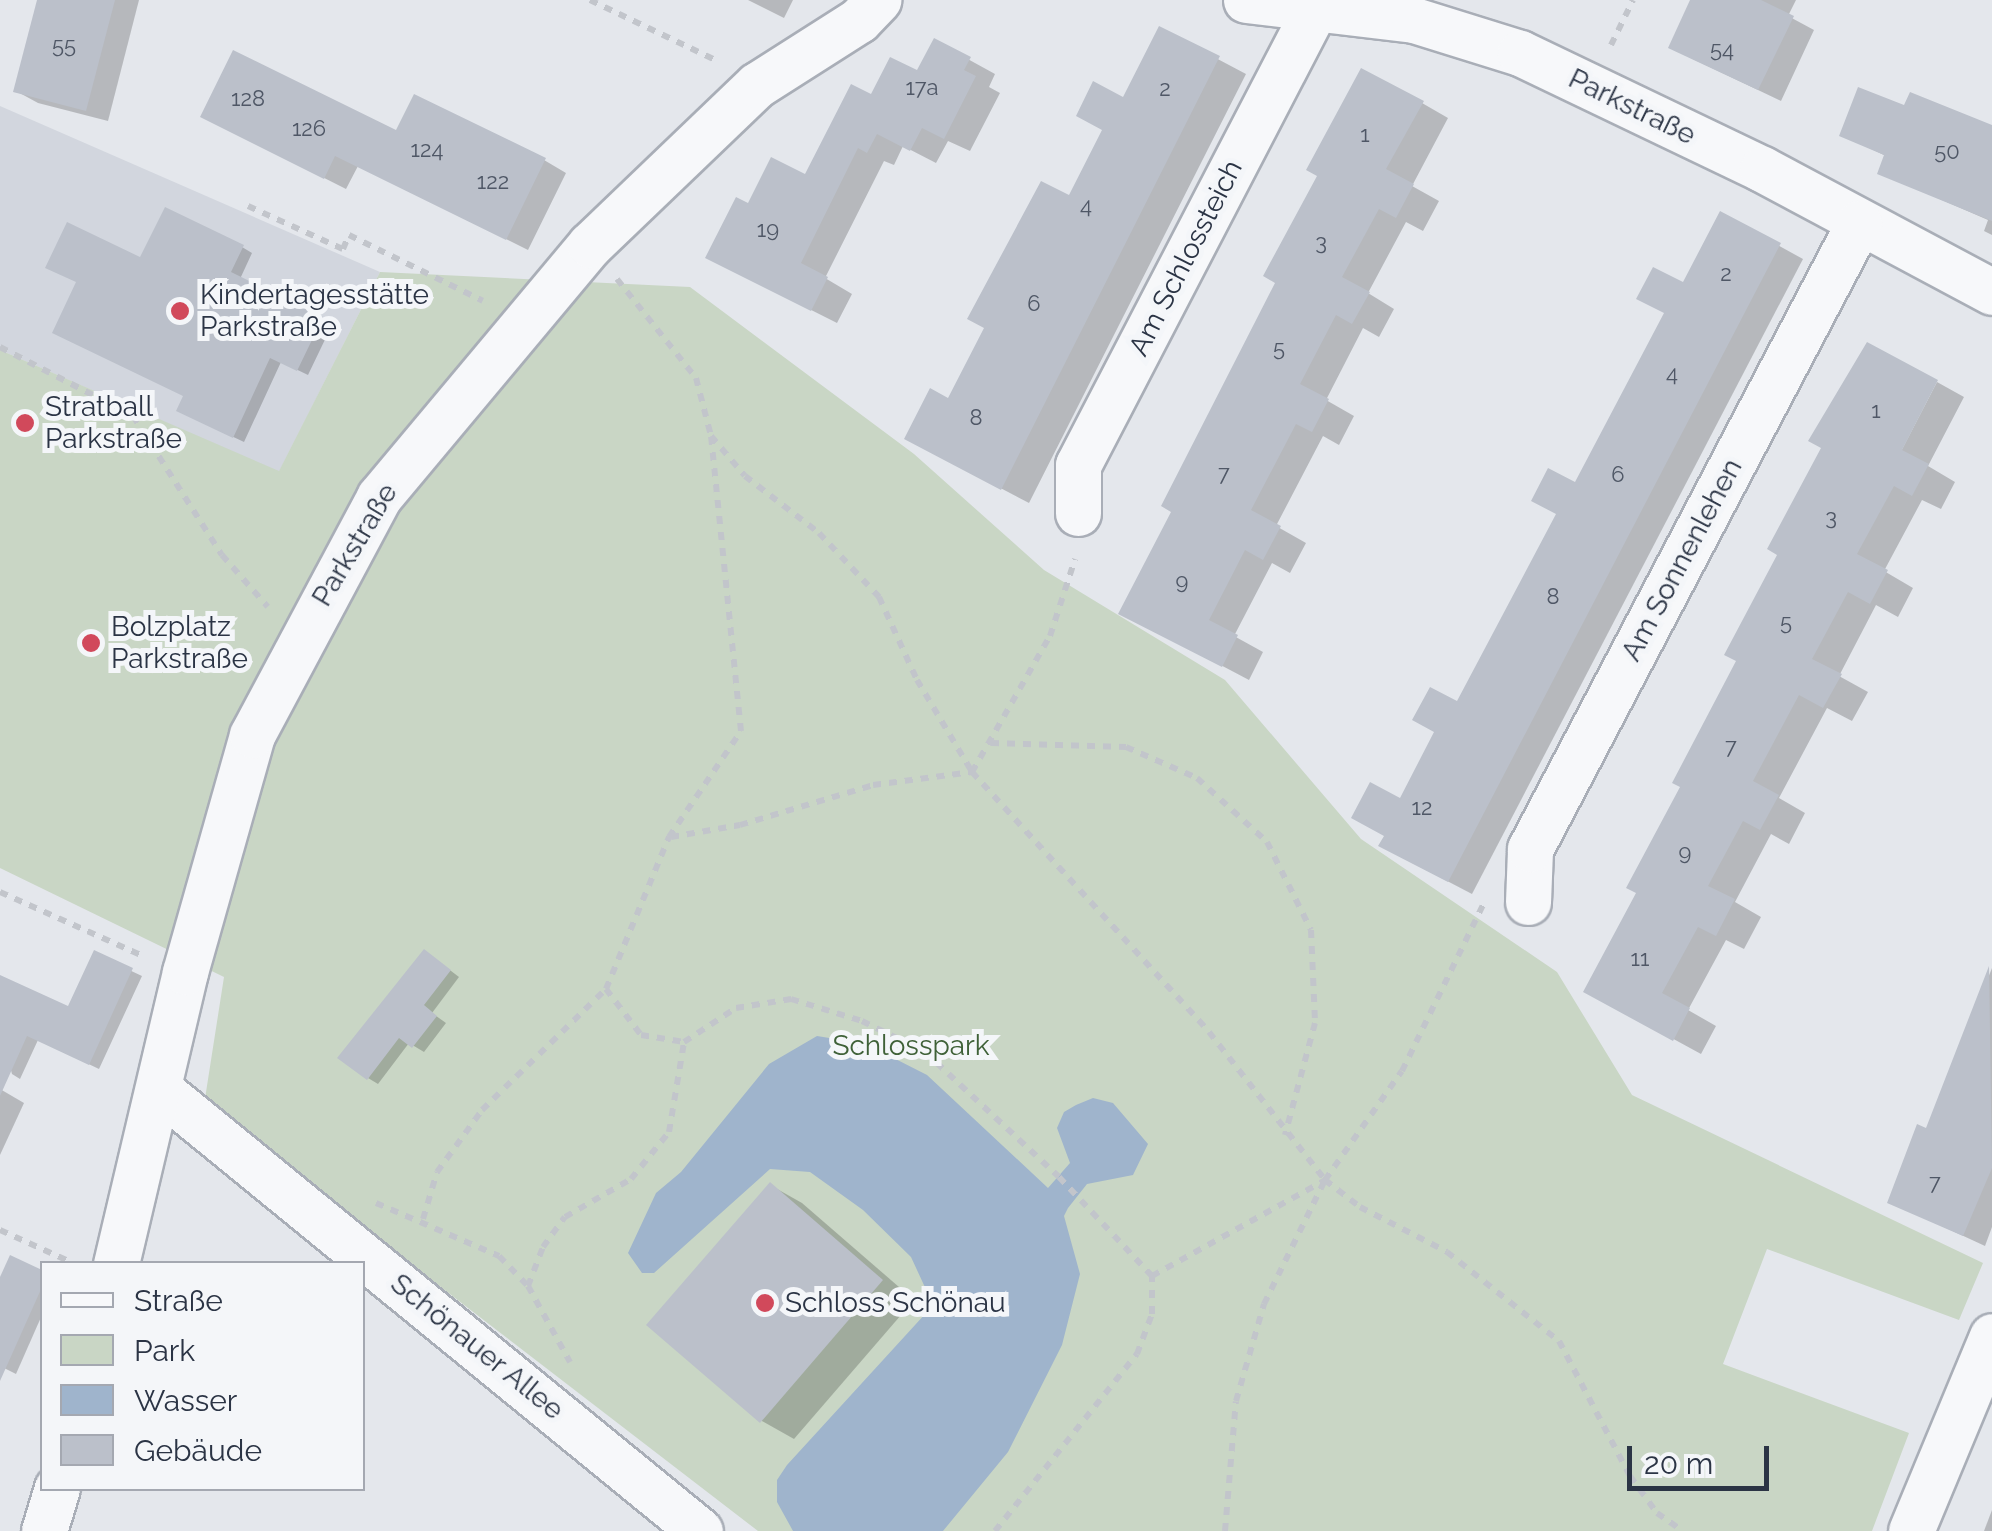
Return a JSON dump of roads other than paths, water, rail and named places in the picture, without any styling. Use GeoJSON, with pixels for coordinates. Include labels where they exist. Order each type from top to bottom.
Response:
{"type":"FeatureCollection","features":[{"type":"Feature","properties":{"kind":"street","name":"Parkstraße"},"geometry":{"type":"LineString","coordinates":[[117,1261],[185,972],[252,735],[379,496],[590,244],[762,82],[859,20],[878,0]]}},
{"type":"Feature","properties":{"kind":"street","name":"Parkstraße"},"geometry":{"type":"LineString","coordinates":[[1246,0],[1414,20],[1520,53],[1992,292]]}},
{"type":"Feature","properties":{"kind":"street","name":"Am Schlossteich"},"geometry":{"type":"LineString","coordinates":[[1078,512],[1078,465],[1316,9]]}},
{"type":"Feature","properties":{"kind":"street","name":"Am Sonnenlehen"},"geometry":{"type":"LineString","coordinates":[[1528,902],[1530,850],[1860,223]]}},
{"type":"Feature","properties":{"kind":"street","name":"Schönauer Allee"},"geometry":{"type":"LineString","coordinates":[[160,1090],[700,1531]]}},
{"type":"Feature","properties":{"kind":"street"},"geometry":{"type":"LineString","coordinates":[[1911,1531],[1992,1336]]}},
{"type":"Feature","properties":{"kind":"street"},"geometry":{"type":"LineString","coordinates":[[44,1531],[55,1491]]}},
{"type":"Feature","properties":{"kind":"water"},"geometry":{"type":"Polygon","coordinates":[[[817,1036],[866,1044],[927,1075],[1048,1188],[1070,1163],[1057,1128],[1064,1112],[1076,1105],[1093,1098],[1113,1103],[1148,1144],[1133,1175],[1087,1184],[1068,1208],[1064,1216],[1080,1274],[1062,1345],[1008,1452],[943,1531],[793,1531],[777,1502],[777,1480],[787,1465],[926,1313],[929,1296],[911,1257],[863,1210],[810,1172],[770,1169],[654,1273],[642,1273],[628,1253],[656,1193],[681,1172],[769,1064],[817,1036]]]}},
{"type":"Feature","properties":{"kind":"place","name":"Kindertagesstätte Parkstraße"},"geometry":{"type":"Point","coordinates":[180,311]}},
{"type":"Feature","properties":{"kind":"place","name":"Stratball Parkstraße"},"geometry":{"type":"Point","coordinates":[25,423]}},
{"type":"Feature","properties":{"kind":"place","name":"Bolzplatz Parkstraße"},"geometry":{"type":"Point","coordinates":[91,643]}},
{"type":"Feature","properties":{"kind":"place","name":"Schloss Schönau"},"geometry":{"type":"Point","coordinates":[765,1303]}},
{"type":"Feature","properties":{"kind":"park label","name":"Schlosspark"},"geometry":{"type":"Point","coordinates":[911,1046]}}]}
